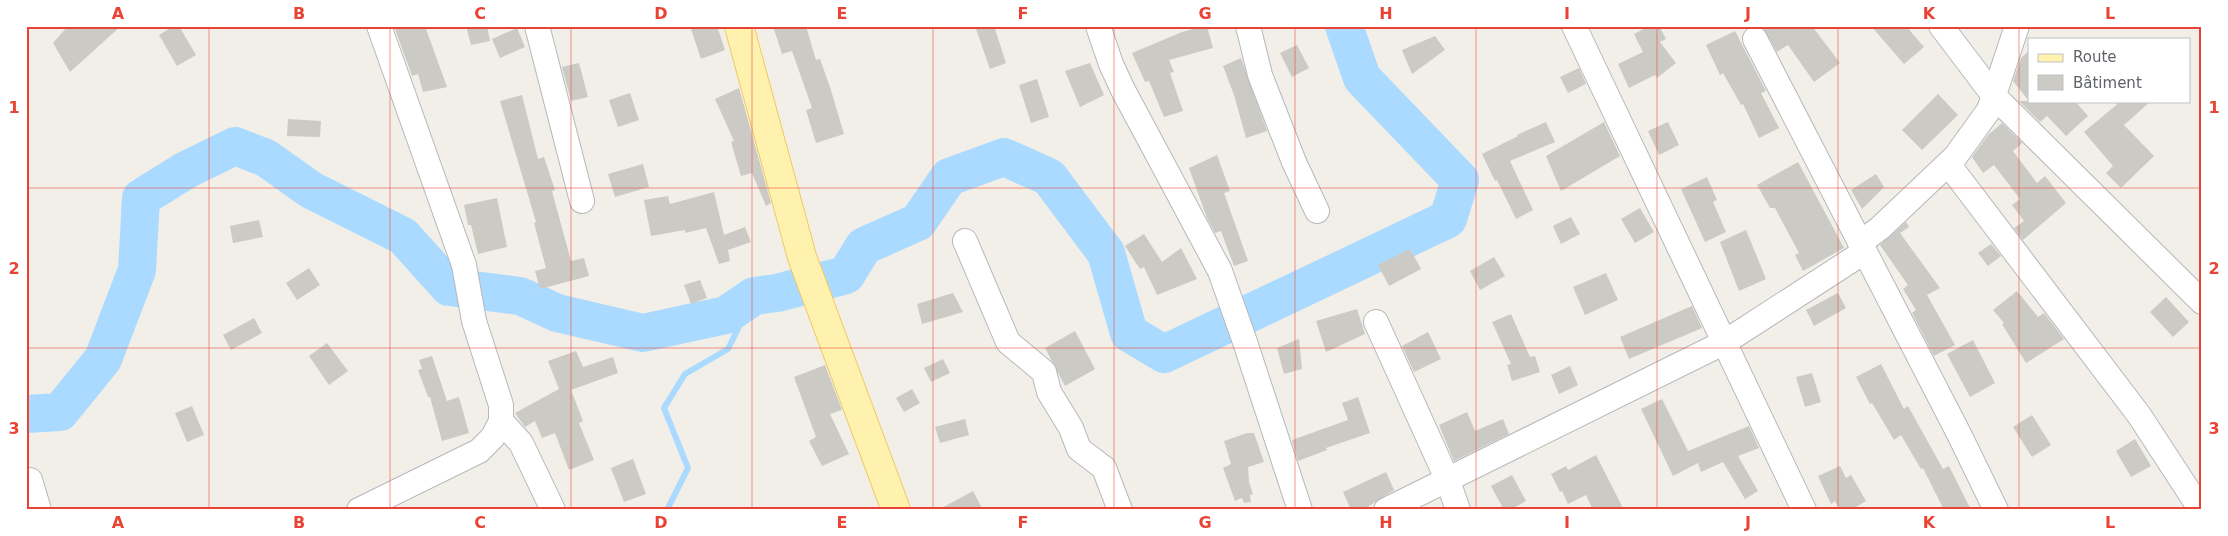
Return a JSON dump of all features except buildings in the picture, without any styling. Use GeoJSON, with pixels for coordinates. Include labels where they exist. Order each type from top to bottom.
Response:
{"type":"FeatureCollection","features":[{"type":"Feature","properties":{"kind":"main road"},"geometry":{"type":"LineString","coordinates":[[739,26],[802,256],[896,510]]}},
{"type":"Feature","properties":{"kind":"street"},"geometry":{"type":"LineString","coordinates":[[360,510],[479,451],[493,437],[502,421],[501,405],[474,321],[464,264],[379,26]]}},
{"type":"Feature","properties":{"kind":"street"},"geometry":{"type":"LineString","coordinates":[[537,26],[582,200]]}},
{"type":"Feature","properties":{"kind":"street"},"geometry":{"type":"LineString","coordinates":[[1098,26],[1111,64],[1123,90],[1220,271],[1300,510]]}},
{"type":"Feature","properties":{"kind":"street"},"geometry":{"type":"LineString","coordinates":[[1248,26],[1260,75],[1294,162],[1317,211]]}},
{"type":"Feature","properties":{"kind":"street"},"geometry":{"type":"LineString","coordinates":[[1574,26],[1804,510]]}},
{"type":"Feature","properties":{"kind":"street"},"geometry":{"type":"LineString","coordinates":[[1941,26],[1994,96],[2202,302]]}},
{"type":"Feature","properties":{"kind":"street"},"geometry":{"type":"LineString","coordinates":[[1386,510],[1725,342],[1862,248],[1880,228],[1949,165],[1989,110],[2017,26]]}},
{"type":"Feature","properties":{"kind":"street"},"geometry":{"type":"LineString","coordinates":[[1754,39],[1959,434],[1996,510]]}},
{"type":"Feature","properties":{"kind":"street"},"geometry":{"type":"LineString","coordinates":[[1949,165],[2139,415],[2201,510]]}},
{"type":"Feature","properties":{"kind":"street"},"geometry":{"type":"LineString","coordinates":[[965,241],[1008,342],[1044,372],[1049,392],[1071,428],[1079,449],[1101,464],[1120,510]]}},
{"type":"Feature","properties":{"kind":"street"},"geometry":{"type":"LineString","coordinates":[[1376,322],[1448,480],[1458,510]]}},
{"type":"Feature","properties":{"kind":"street"},"geometry":{"type":"LineString","coordinates":[[502,421],[521,442],[553,510]]}},
{"type":"Feature","properties":{"kind":"street"},"geometry":{"type":"LineString","coordinates":[[26,481],[30,480],[39,510]]}},
{"type":"Feature","properties":{"kind":"waterway"},"geometry":{"type":"LineString","coordinates":[[26,414],[60,412],[103,359],[137,270],[141,198],[186,170],[235,146],[266,158],[311,190],[403,236],[449,287],[520,296],[557,313],[643,333],[726,315],[754,296],[777,293],[846,275],[864,246],[918,222],[949,177],[1004,157],[1049,177],[1106,253],[1129,333],[1164,354],[1448,219],[1460,180],[1362,78],[1344,26]]}},
{"type":"Feature","properties":{"kind":"waterway"},"geometry":{"type":"LineString","coordinates":[[667,510],[688,468],[664,408],[685,374],[728,349],[754,296]]}}]}
